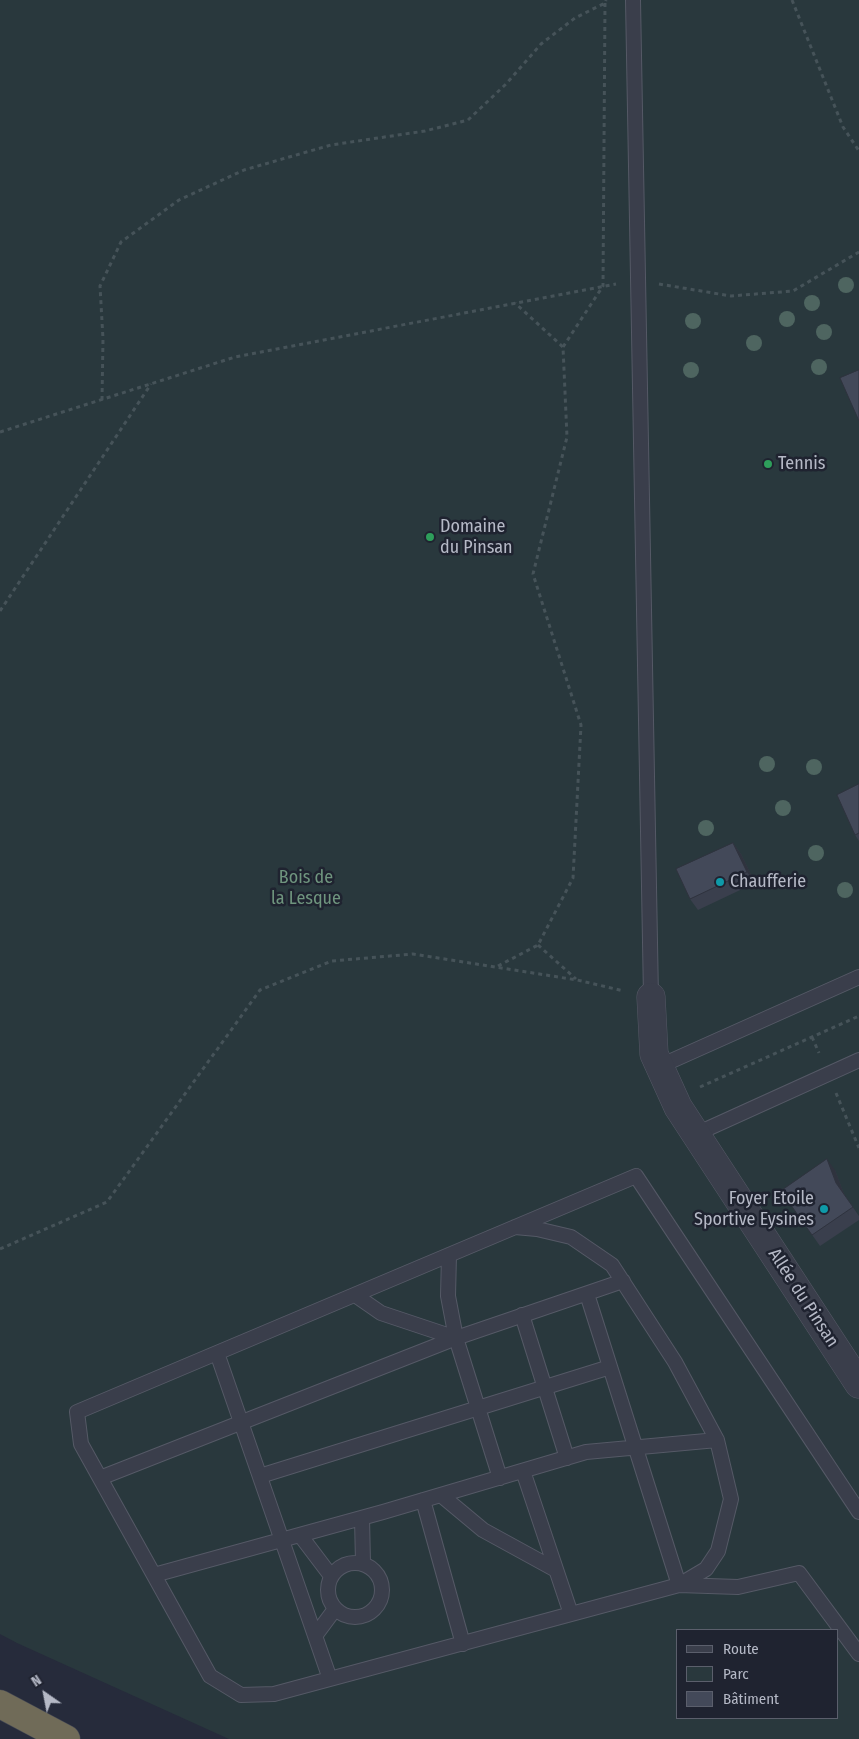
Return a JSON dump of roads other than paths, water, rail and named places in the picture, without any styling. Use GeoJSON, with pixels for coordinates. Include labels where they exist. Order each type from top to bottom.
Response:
{"type":"FeatureCollection","features":[{"type":"Feature","properties":{"kind":"highway"},"geometry":{"type":"LineString","coordinates":[[0,1704],[66,1739]]}},
{"type":"Feature","properties":{"kind":"street","name":"Allée du Pinsan"},"geometry":{"type":"LineString","coordinates":[[651,998],[654,1054],[674,1099],[859,1384]]}},
{"type":"Feature","properties":{"kind":"lane"},"geometry":{"type":"LineString","coordinates":[[633,0],[651,998]]}},
{"type":"Feature","properties":{"kind":"lane"},"geometry":{"type":"LineString","coordinates":[[660,1066],[859,977]]}},
{"type":"Feature","properties":{"kind":"lane"},"geometry":{"type":"LineString","coordinates":[[696,1134],[859,1060]]}},
{"type":"Feature","properties":{"kind":"lane"},"geometry":{"type":"LineString","coordinates":[[515,1227],[537,1229],[571,1237],[612,1265],[675,1362],[717,1440],[731,1499],[718,1551],[706,1569],[679,1585],[274,1694],[241,1695],[210,1676],[81,1444],[77,1412],[355,1295],[515,1227],[636,1176],[859,1512]]}},
{"type":"Feature","properties":{"kind":"lane"},"geometry":{"type":"LineString","coordinates":[[449,1255],[448,1296],[456,1338],[500,1478]]}},
{"type":"Feature","properties":{"kind":"lane"},"geometry":{"type":"LineString","coordinates":[[100,1478],[456,1338],[622,1281]]}},
{"type":"Feature","properties":{"kind":"lane"},"geometry":{"type":"LineString","coordinates":[[587,1294],[679,1585]]}},
{"type":"Feature","properties":{"kind":"lane"},"geometry":{"type":"LineString","coordinates":[[355,1295],[381,1313],[456,1338]]}},
{"type":"Feature","properties":{"kind":"lane"},"geometry":{"type":"LineString","coordinates":[[522,1315],[566,1458]]}},
{"type":"Feature","properties":{"kind":"lane"},"geometry":{"type":"LineString","coordinates":[[217,1353],[330,1679]]}},
{"type":"Feature","properties":{"kind":"lane"},"geometry":{"type":"LineString","coordinates":[[260,1476],[610,1367]]}},
{"type":"Feature","properties":{"kind":"lane"},"geometry":{"type":"LineString","coordinates":[[154,1575],[362,1518],[586,1452],[717,1440]]}},
{"type":"Feature","properties":{"kind":"lane"},"geometry":{"type":"LineString","coordinates":[[523,1471],[571,1614]]}},
{"type":"Feature","properties":{"kind":"lane"},"geometry":{"type":"LineString","coordinates":[[441,1495],[482,1530],[556,1570]]}},
{"type":"Feature","properties":{"kind":"lane"},"geometry":{"type":"LineString","coordinates":[[423,1500],[463,1644]]}},
{"type":"Feature","properties":{"kind":"lane"},"geometry":{"type":"LineString","coordinates":[[362,1518],[362,1564]]}},
{"type":"Feature","properties":{"kind":"lane"},"geometry":{"type":"LineString","coordinates":[[300,1535],[331,1576]]}},
{"type":"Feature","properties":{"kind":"lane"},"geometry":{"type":"LineString","coordinates":[[353,1562],[371,1568],[378,1574],[382,1582],[380,1600],[376,1608],[360,1617],[342,1615],[335,1609],[327,1594],[331,1576],[336,1569],[344,1564],[353,1562]]}},
{"type":"Feature","properties":{"kind":"lane"},"geometry":{"type":"LineString","coordinates":[[679,1585],[738,1587],[799,1573],[859,1654]]}},
{"type":"Feature","properties":{"kind":"lane"},"geometry":{"type":"LineString","coordinates":[[315,1636],[335,1609]]}},
{"type":"Feature","properties":{"kind":"place","name":"Tennis"},"geometry":{"type":"Point","coordinates":[768,464]}},
{"type":"Feature","properties":{"kind":"place","name":"Domaine du Pinsan"},"geometry":{"type":"Point","coordinates":[430,537]}},
{"type":"Feature","properties":{"kind":"place","name":"Chaufferie"},"geometry":{"type":"Point","coordinates":[720,882]}},
{"type":"Feature","properties":{"kind":"place","name":"Foyer Etoile Sportive Eysines"},"geometry":{"type":"Point","coordinates":[824,1209]}},
{"type":"Feature","properties":{"kind":"park label","name":"Bois de la Lesque"},"geometry":{"type":"Point","coordinates":[306,888]}}]}
